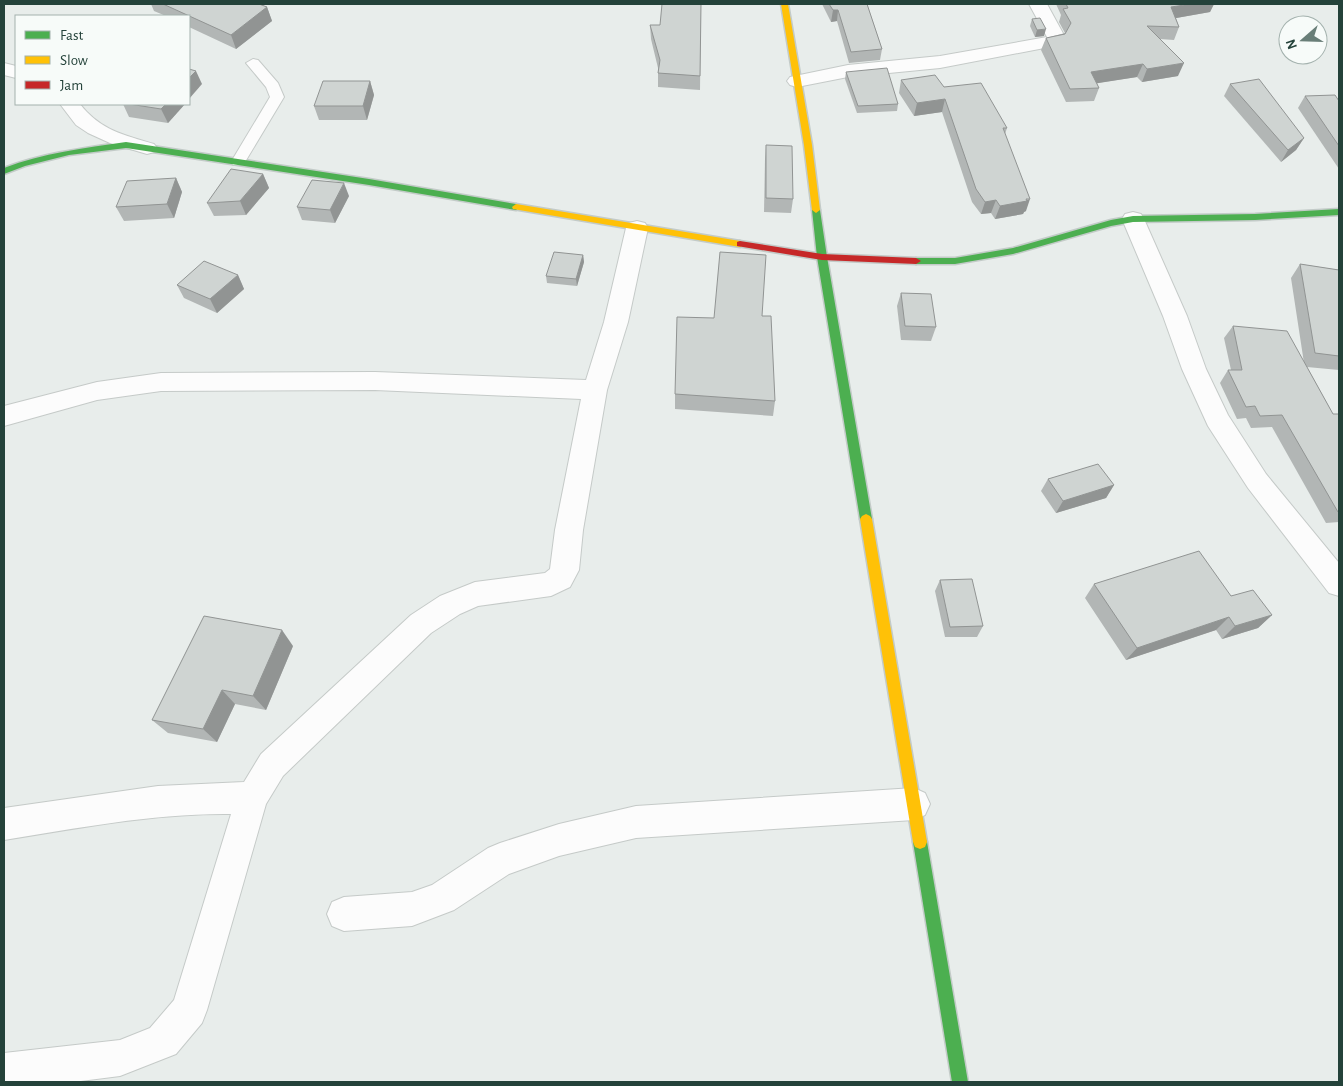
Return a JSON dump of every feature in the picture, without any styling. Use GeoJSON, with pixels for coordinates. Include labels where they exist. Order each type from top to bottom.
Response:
{"type":"FeatureCollection","features":[{"type":"Feature","properties":{"kind":"street"},"geometry":{"type":"LineString","coordinates":[[784,4],[808,145],[822,257],[960,1082]]}},
{"type":"Feature","properties":{"kind":"street"},"geometry":{"type":"LineString","coordinates":[[797,80],[848,71],[940,62],[1054,41],[1056,37],[1038,4]]}},
{"type":"Feature","properties":{"kind":"street"},"geometry":{"type":"LineString","coordinates":[[71,105],[87,124],[118,139],[148,148]]}},
{"type":"Feature","properties":{"kind":"street"},"geometry":{"type":"LineString","coordinates":[[4,172],[22,164],[89,148],[126,146],[148,148],[370,182],[637,228],[822,257],[955,261],[1013,251],[1092,228],[1133,220],[1256,217],[1339,212]]}},
{"type":"Feature","properties":{"kind":"street"},"geometry":{"type":"LineString","coordinates":[[1133,220],[1175,316],[1194,369],[1217,419],[1257,481],[1339,584]]}},
{"type":"Feature","properties":{"kind":"street"},"geometry":{"type":"LineString","coordinates":[[4,1072],[120,1058],[163,1041],[189,1010],[252,798],[272,765],[421,624],[450,606],[476,594],[551,584],[560,578],[565,570],[569,530],[596,390],[616,322],[637,228]]}},
{"type":"Feature","properties":{"kind":"street"},"geometry":{"type":"LineString","coordinates":[[4,416],[103,389],[161,382],[375,381],[596,390]]}},
{"type":"Feature","properties":{"kind":"street"},"geometry":{"type":"LineString","coordinates":[[4,824],[153,801],[215,797],[252,798]]}},
{"type":"Feature","properties":{"kind":"street"},"geometry":{"type":"LineString","coordinates":[[344,914],[412,909],[442,898],[500,860],[559,840],[636,822],[914,804]]}},
{"type":"Feature","properties":{"kind":"lane"},"geometry":{"type":"LineString","coordinates":[[238,162],[278,97],[273,86],[253,63]]}},
{"type":"Feature","properties":{"kind":"building"},"geometry":{"type":"Polygon","coordinates":[[[163,4],[259,4],[267,7],[231,35],[163,4]]]}},
{"type":"Feature","properties":{"kind":"building"},"geometry":{"type":"Polygon","coordinates":[[[662,4],[701,4],[700,76],[658,73],[660,60],[650,25],[660,25],[662,4]]]}},
{"type":"Feature","properties":{"kind":"building"},"geometry":{"type":"Polygon","coordinates":[[[829,4],[867,4],[882,49],[851,52],[838,10],[833,10],[829,4]]]}},
{"type":"Feature","properties":{"kind":"building"},"geometry":{"type":"Polygon","coordinates":[[[1066,4],[1191,4],[1171,7],[1179,27],[1147,26],[1184,63],[1147,69],[1143,64],[1091,72],[1099,88],[1070,89],[1046,38],[1065,34],[1071,23],[1063,9],[1068,8],[1066,4]]]}},
{"type":"Feature","properties":{"kind":"building"},"geometry":{"type":"Polygon","coordinates":[[[1040,18],[1046,29],[1037,30],[1032,19],[1040,18]]]}},
{"type":"Feature","properties":{"kind":"building"},"geometry":{"type":"Polygon","coordinates":[[[887,68],[898,104],[858,106],[846,72],[887,68]]]}},
{"type":"Feature","properties":{"kind":"building"},"geometry":{"type":"Polygon","coordinates":[[[190,69],[196,71],[190,77],[190,69]]]}},
{"type":"Feature","properties":{"kind":"building"},"geometry":{"type":"Polygon","coordinates":[[[935,75],[944,87],[981,83],[1007,128],[1003,128],[1030,199],[1000,206],[996,200],[985,202],[976,189],[945,99],[917,103],[901,80],[935,75]]]}},
{"type":"Feature","properties":{"kind":"building"},"geometry":{"type":"Polygon","coordinates":[[[1259,79],[1304,138],[1288,150],[1230,84],[1259,79]]]}},
{"type":"Feature","properties":{"kind":"building"},"geometry":{"type":"Polygon","coordinates":[[[323,81],[370,81],[363,106],[314,106],[323,81]]]}},
{"type":"Feature","properties":{"kind":"building"},"geometry":{"type":"Polygon","coordinates":[[[1335,95],[1339,101],[1339,146],[1305,96],[1335,95]]]}},
{"type":"Feature","properties":{"kind":"building"},"geometry":{"type":"Polygon","coordinates":[[[135,105],[165,105],[161,109],[135,105]]]}},
{"type":"Feature","properties":{"kind":"building"},"geometry":{"type":"Polygon","coordinates":[[[766,145],[792,146],[793,199],[766,198],[766,145]]]}},
{"type":"Feature","properties":{"kind":"building"},"geometry":{"type":"Polygon","coordinates":[[[231,169],[263,174],[240,201],[207,203],[231,169]]]}},
{"type":"Feature","properties":{"kind":"building"},"geometry":{"type":"Polygon","coordinates":[[[176,178],[167,204],[116,207],[127,181],[176,178]]]}},
{"type":"Feature","properties":{"kind":"building"},"geometry":{"type":"Polygon","coordinates":[[[312,180],[344,183],[330,210],[297,207],[312,180]]]}},
{"type":"Feature","properties":{"kind":"building"},"geometry":{"type":"Polygon","coordinates":[[[554,252],[583,255],[576,279],[546,276],[554,252]]]}},
{"type":"Feature","properties":{"kind":"building"},"geometry":{"type":"Polygon","coordinates":[[[720,252],[766,255],[762,316],[771,316],[775,401],[675,394],[677,317],[714,318],[720,252]]]}},
{"type":"Feature","properties":{"kind":"building"},"geometry":{"type":"Polygon","coordinates":[[[204,261],[238,275],[210,299],[177,285],[204,261]]]}},
{"type":"Feature","properties":{"kind":"building"},"geometry":{"type":"Polygon","coordinates":[[[1300,264],[1339,270],[1339,356],[1315,353],[1300,264]]]}},
{"type":"Feature","properties":{"kind":"building"},"geometry":{"type":"Polygon","coordinates":[[[901,293],[931,294],[936,327],[905,326],[901,293]]]}},
{"type":"Feature","properties":{"kind":"building"},"geometry":{"type":"Polygon","coordinates":[[[1233,326],[1287,331],[1333,414],[1339,414],[1338,512],[1282,415],[1260,416],[1255,406],[1246,407],[1228,370],[1242,370],[1233,326]]]}},
{"type":"Feature","properties":{"kind":"building"},"geometry":{"type":"Polygon","coordinates":[[[1098,464],[1114,485],[1063,501],[1048,479],[1098,464]]]}},
{"type":"Feature","properties":{"kind":"building"},"geometry":{"type":"Polygon","coordinates":[[[1199,551],[1231,596],[1253,590],[1272,615],[1235,626],[1229,617],[1137,648],[1094,584],[1199,551]]]}},
{"type":"Feature","properties":{"kind":"building"},"geometry":{"type":"Polygon","coordinates":[[[972,579],[983,626],[950,627],[940,580],[972,579]]]}},
{"type":"Feature","properties":{"kind":"building"},"geometry":{"type":"Polygon","coordinates":[[[204,616],[282,630],[253,696],[222,690],[203,729],[152,720],[204,616]]]}},
{"type":"Feature","properties":{"kind":"traffic: fast"},"geometry":{"type":"LineString","coordinates":[[4,171],[22,164],[69,152],[126,145],[369,182],[516,207]]}},
{"type":"Feature","properties":{"kind":"traffic: fast"},"geometry":{"type":"LineString","coordinates":[[816,210],[822,257],[866,519]]}},
{"type":"Feature","properties":{"kind":"traffic: fast"},"geometry":{"type":"LineString","coordinates":[[916,261],[955,261],[1013,251],[1111,223],[1133,219],[1255,217],[1339,212]]}},
{"type":"Feature","properties":{"kind":"traffic: fast"},"geometry":{"type":"LineString","coordinates":[[920,842],[960,1082]]}},
{"type":"Feature","properties":{"kind":"traffic: slow"},"geometry":{"type":"LineString","coordinates":[[784,4],[808,145],[816,210]]}},
{"type":"Feature","properties":{"kind":"traffic: slow"},"geometry":{"type":"LineString","coordinates":[[516,207],[740,244]]}},
{"type":"Feature","properties":{"kind":"traffic: slow"},"geometry":{"type":"LineString","coordinates":[[866,519],[920,842]]}},
{"type":"Feature","properties":{"kind":"traffic: jam"},"geometry":{"type":"LineString","coordinates":[[740,244],[822,257],[916,261]]}}]}
